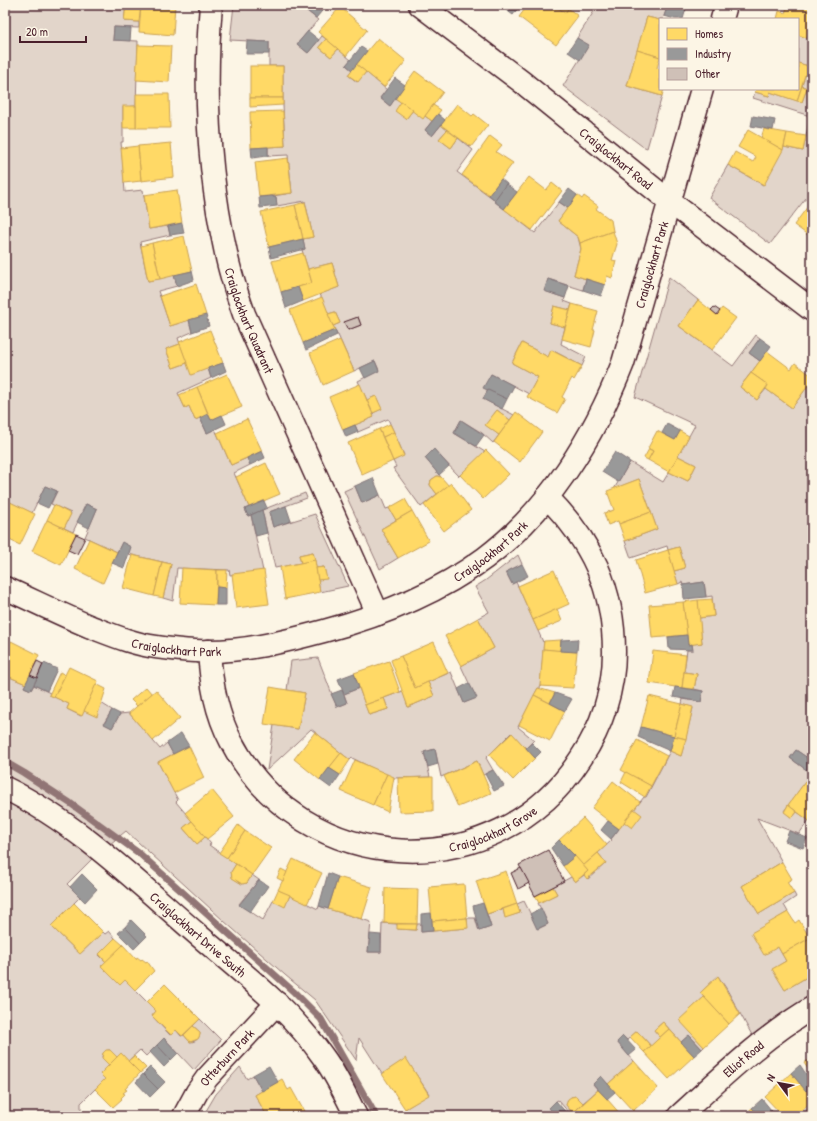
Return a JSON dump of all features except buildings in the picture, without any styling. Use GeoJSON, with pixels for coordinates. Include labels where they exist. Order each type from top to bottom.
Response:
{"type":"FeatureCollection","features":[{"type":"Feature","properties":{"kind":"street","name":"Craiglockhart Quadrant"},"geometry":{"type":"LineString","coordinates":[[211,5],[208,78],[212,175],[231,275],[244,314],[378,614]]}},
{"type":"Feature","properties":{"kind":"street","name":"Craiglockhart Road"},"geometry":{"type":"LineString","coordinates":[[420,5],[522,82],[669,200],[812,310]]}},
{"type":"Feature","properties":{"kind":"street"},"geometry":{"type":"LineString","coordinates":[[722,18],[726,5]]}},
{"type":"Feature","properties":{"kind":"street","name":"Craiglockhart Park"},"geometry":{"type":"LineString","coordinates":[[5,588],[80,622],[134,642],[155,647],[209,651],[273,644],[342,626],[378,614],[431,592],[484,558],[503,543],[524,523],[547,497],[574,461],[612,392],[623,363],[702,90]]}},
{"type":"Feature","properties":{"kind":"street","name":"Craiglockhart Grove"},"geometry":{"type":"LineString","coordinates":[[209,651],[210,674],[214,697],[230,740],[256,779],[271,795],[288,810],[308,823],[328,834],[350,842],[372,848],[395,851],[418,851],[463,845],[506,828],[544,802],[575,768],[588,749],[606,707],[614,661],[612,616],[607,593],[599,571],[590,551],[577,531],[563,513],[547,497]]}},
{"type":"Feature","properties":{"kind":"street","name":"Craiglockhart Drive South"},"geometry":{"type":"LineString","coordinates":[[5,788],[50,814],[89,841],[277,1003],[324,1057],[356,1116]]}},
{"type":"Feature","properties":{"kind":"street","name":"Otterburn Park"},"geometry":{"type":"LineString","coordinates":[[184,1116],[197,1092],[207,1078],[277,1003]]}},
{"type":"Feature","properties":{"kind":"street","name":"Elliot Road"},"geometry":{"type":"LineString","coordinates":[[679,1116],[758,1045],[787,1023],[812,1008]]}},
{"type":"Feature","properties":{"kind":"shaded area"},"geometry":{"type":"Polygon","coordinates":[[[5,5],[126,5],[124,21],[139,22],[139,28],[114,27],[113,40],[138,41],[136,106],[123,107],[123,142],[121,142],[125,192],[143,190],[149,229],[168,226],[170,235],[140,242],[148,281],[174,275],[177,286],[158,291],[170,326],[189,320],[192,332],[178,338],[180,344],[166,349],[173,368],[187,363],[208,368],[211,378],[178,393],[185,408],[189,406],[195,420],[200,418],[207,433],[215,429],[231,465],[247,458],[250,465],[234,473],[249,507],[245,509],[248,516],[251,515],[263,571],[230,575],[229,570],[177,568],[173,601],[163,598],[171,564],[128,554],[130,547],[122,543],[117,552],[85,537],[97,509],[86,504],[73,532],[64,528],[71,513],[51,504],[57,491],[45,486],[32,513],[5,500],[5,5]]]}},
{"type":"Feature","properties":{"kind":"shaded area"},"geometry":{"type":"Polygon","coordinates":[[[234,5],[302,7],[318,20],[297,44],[308,53],[322,36],[326,39],[319,47],[331,57],[338,49],[351,60],[346,65],[352,70],[348,75],[357,82],[366,72],[387,90],[380,98],[390,106],[395,98],[401,102],[406,119],[413,110],[423,118],[425,116],[432,121],[425,130],[432,136],[441,125],[447,130],[439,139],[451,148],[458,138],[473,150],[457,172],[495,200],[494,201],[535,233],[559,202],[568,208],[558,221],[578,237],[581,249],[574,275],[586,279],[583,290],[548,279],[545,291],[565,298],[564,301],[572,304],[570,310],[554,306],[550,323],[565,327],[561,344],[586,357],[582,366],[552,350],[548,357],[522,343],[512,363],[538,377],[529,394],[491,374],[488,390],[483,399],[514,415],[510,420],[497,410],[486,425],[499,435],[493,443],[482,433],[461,420],[454,433],[485,452],[459,476],[434,450],[425,458],[441,477],[437,476],[431,480],[430,485],[437,494],[421,507],[393,468],[396,467],[393,461],[404,455],[388,419],[358,432],[355,425],[374,417],[373,413],[381,409],[376,396],[367,400],[358,381],[379,370],[375,361],[354,371],[333,326],[340,323],[335,312],[328,314],[320,294],[339,287],[332,263],[308,269],[302,250],[305,249],[303,239],[313,237],[305,201],[277,206],[276,197],[273,197],[292,193],[288,155],[268,156],[268,147],[285,146],[283,66],[269,66],[269,42],[230,40],[234,5]],[[358,317],[345,322],[348,330],[361,325],[358,317]]]}},
{"type":"Feature","properties":{"kind":"shaded area"},"geometry":{"type":"Polygon","coordinates":[[[598,5],[668,5],[663,18],[659,18],[659,20],[647,17],[627,86],[662,96],[647,148],[642,146],[563,86],[588,46],[577,38],[598,5]]]}},
{"type":"Feature","properties":{"kind":"shaded area"},"geometry":{"type":"Polygon","coordinates":[[[799,35],[810,39],[812,36],[812,67],[799,63],[799,35]]]}},
{"type":"Feature","properties":{"kind":"shaded area"},"geometry":{"type":"Polygon","coordinates":[[[805,75],[812,77],[812,202],[806,198],[770,244],[709,198],[728,165],[763,185],[784,147],[803,151],[810,116],[753,98],[755,92],[769,96],[770,92],[802,102],[807,88],[802,86],[805,75]]]}},
{"type":"Feature","properties":{"kind":"shaded area"},"geometry":{"type":"Polygon","coordinates":[[[669,277],[698,300],[679,326],[733,366],[756,335],[760,338],[749,353],[760,361],[740,387],[757,400],[766,389],[792,408],[812,380],[812,761],[796,750],[790,758],[812,774],[812,781],[808,778],[784,811],[792,818],[797,812],[809,820],[799,834],[757,818],[782,862],[742,886],[759,914],[794,893],[796,897],[784,905],[788,912],[752,934],[778,947],[786,961],[773,969],[785,990],[812,974],[812,995],[785,1011],[752,1035],[718,976],[700,993],[704,997],[680,1020],[704,1047],[702,1049],[689,1035],[681,1042],[663,1022],[654,1030],[660,1037],[651,1046],[637,1031],[627,1040],[623,1036],[617,1042],[634,1061],[608,1084],[601,1077],[593,1084],[598,1090],[583,1103],[576,1096],[571,1097],[566,1105],[573,1113],[571,1115],[558,1100],[556,1101],[556,1116],[410,1116],[405,1109],[429,1094],[406,1059],[382,1074],[359,1038],[356,1060],[315,1000],[224,921],[126,831],[94,857],[67,884],[80,897],[51,926],[80,954],[103,932],[105,934],[109,931],[115,938],[99,955],[106,962],[120,985],[125,980],[156,1011],[152,1016],[170,1035],[176,1030],[181,1036],[184,1035],[190,1042],[196,1040],[200,1032],[193,1026],[200,1019],[221,1040],[194,1070],[164,1038],[146,1056],[140,1050],[128,1061],[121,1054],[117,1057],[110,1050],[107,1050],[102,1057],[109,1065],[100,1074],[105,1079],[81,1103],[81,1116],[5,1116],[5,675],[26,684],[24,687],[31,690],[34,685],[50,693],[50,695],[69,704],[67,709],[81,716],[84,711],[101,703],[112,710],[104,723],[112,728],[120,714],[129,713],[160,749],[167,743],[173,754],[158,762],[178,800],[176,802],[192,821],[183,828],[197,844],[205,837],[211,844],[209,845],[236,864],[231,872],[233,878],[242,884],[247,883],[252,875],[259,880],[239,904],[263,920],[273,901],[285,906],[290,895],[318,909],[319,906],[371,922],[368,952],[381,952],[382,923],[397,924],[398,929],[416,930],[417,924],[421,924],[421,932],[467,928],[467,918],[475,918],[479,931],[491,927],[487,914],[503,909],[505,917],[520,913],[517,904],[524,901],[538,929],[548,924],[538,903],[557,894],[553,887],[571,877],[575,882],[584,875],[588,879],[606,863],[598,853],[612,840],[611,839],[644,797],[646,797],[670,751],[681,756],[693,708],[682,704],[683,699],[701,702],[703,691],[694,689],[697,674],[684,672],[687,650],[692,650],[692,644],[702,643],[699,618],[714,616],[712,596],[706,597],[704,582],[683,585],[682,582],[678,584],[674,571],[685,568],[679,547],[668,550],[667,546],[631,558],[625,541],[657,529],[639,479],[614,489],[630,462],[663,482],[669,472],[688,481],[696,465],[678,456],[695,425],[635,397],[669,277]]]}},
{"type":"Feature","properties":{"kind":"shaded area"},"geometry":{"type":"Polygon","coordinates":[[[355,486],[362,503],[380,495],[386,509],[389,508],[396,520],[381,529],[398,558],[380,569],[344,491],[355,486]]]}},
{"type":"Feature","properties":{"kind":"shaded area"},"geometry":{"type":"Polygon","coordinates":[[[305,493],[307,498],[269,512],[273,527],[315,514],[348,586],[320,592],[318,580],[326,578],[324,567],[316,568],[313,552],[299,555],[301,563],[275,568],[262,510],[305,493]]]}},
{"type":"Feature","properties":{"kind":"shaded area"},"geometry":{"type":"Polygon","coordinates":[[[518,555],[522,564],[506,572],[512,584],[516,582],[543,642],[544,641],[540,689],[538,688],[518,727],[534,740],[526,748],[511,733],[486,758],[493,770],[483,775],[477,761],[441,777],[435,749],[424,752],[430,777],[393,778],[352,758],[350,760],[311,729],[267,770],[274,725],[298,729],[305,693],[287,690],[291,661],[318,658],[337,707],[347,703],[344,694],[359,688],[369,715],[388,709],[384,698],[403,691],[408,707],[434,696],[428,682],[451,672],[464,703],[476,698],[461,666],[494,648],[478,618],[489,612],[475,587],[518,555]]]}},
{"type":"Feature","properties":{"kind":"shaded area"},"geometry":{"type":"Polygon","coordinates":[[[240,1067],[247,1079],[253,1075],[262,1091],[255,1095],[267,1116],[203,1116],[216,1094],[240,1067]]]}},
{"type":"Feature","properties":{"kind":"shaded area"},"geometry":{"type":"Polygon","coordinates":[[[812,1101],[812,1116],[796,1116],[812,1101]]]}},
{"type":"Feature","properties":{"kind":"waterway"},"geometry":{"type":"LineString","coordinates":[[5,762],[70,803],[140,854],[294,992],[321,1019],[376,1116]]}}]}
